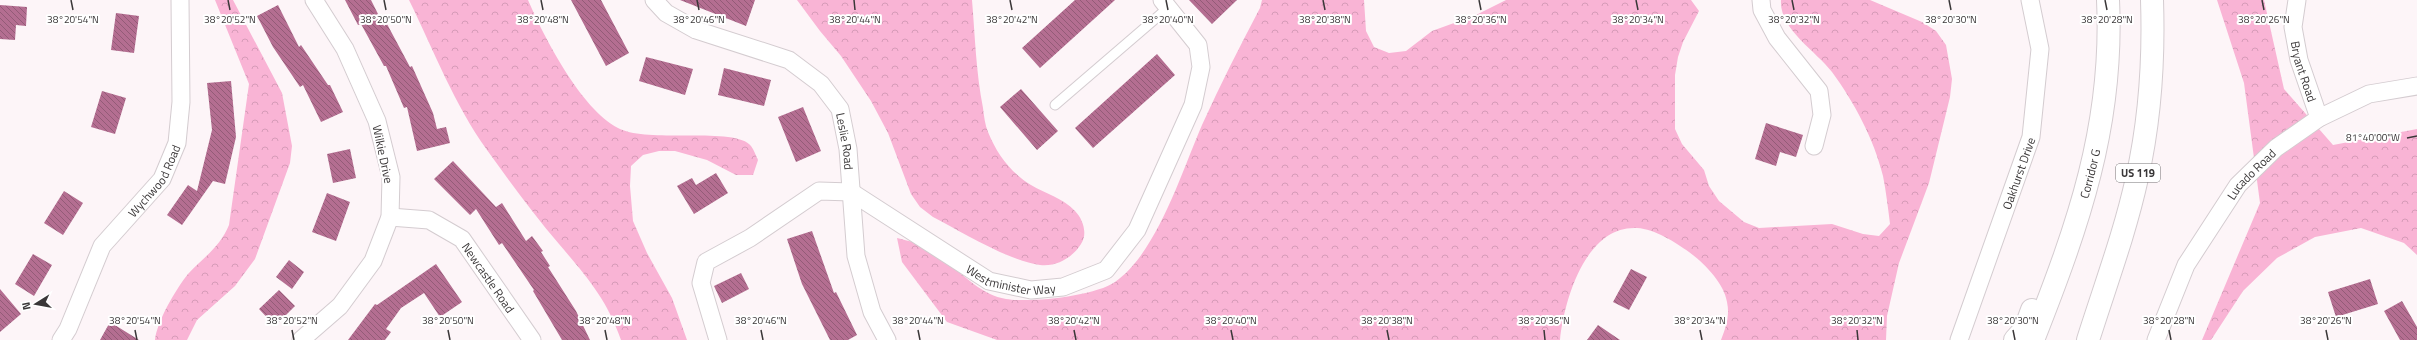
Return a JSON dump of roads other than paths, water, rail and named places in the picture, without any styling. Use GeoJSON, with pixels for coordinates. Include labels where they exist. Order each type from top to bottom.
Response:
{"type":"FeatureCollection","features":[{"type":"Feature","properties":{"kind":"highway","name":"Corridor G"},"geometry":{"type":"LineString","coordinates":[[2033,340],[2074,232],[2090,179],[2104,114],[2109,60],[2108,0]]}},
{"type":"Feature","properties":{"kind":"highway","name":"US 119"},"geometry":{"type":"LineString","coordinates":[[2088,340],[2130,205],[2142,150],[2150,87],[2152,0]]}},
{"type":"Feature","properties":{"kind":"highway"},"geometry":{"type":"LineString","coordinates":[[2015,340],[2025,329],[2028,322],[2056,249],[2085,153],[2104,114]]}},
{"type":"Feature","properties":{"kind":"street","name":"Wychwood Road"},"geometry":{"type":"LineString","coordinates":[[61,340],[68,329],[102,246],[162,179],[177,143],[181,102],[180,0]]}},
{"type":"Feature","properties":{"kind":"street","name":"Wilkie Drive"},"geometry":{"type":"LineString","coordinates":[[301,340],[340,306],[373,261],[390,216],[391,177],[377,121],[345,49],[314,0]]}},
{"type":"Feature","properties":{"kind":"street","name":"Leslie Road"},"geometry":{"type":"LineString","coordinates":[[654,0],[666,13],[696,30],[789,60],[821,84],[840,109],[848,149],[856,256],[872,312],[887,340]]}},
{"type":"Feature","properties":{"kind":"street"},"geometry":{"type":"LineString","coordinates":[[1761,0],[1762,10],[1777,38],[1818,91],[1822,115],[1814,146]]}},
{"type":"Feature","properties":{"kind":"street","name":"Oakhurst Drive"},"geometry":{"type":"LineString","coordinates":[[1959,340],[2031,137],[2040,49],[2030,0]]}},
{"type":"Feature","properties":{"kind":"street","name":"Bryant Road"},"geometry":{"type":"LineString","coordinates":[[2297,0],[2293,27],[2298,60],[2319,118]]}},
{"type":"Feature","properties":{"kind":"street","name":"Westminister Way"},"geometry":{"type":"LineString","coordinates":[[851,192],[989,281],[1031,290],[1063,286],[1106,270],[1137,230],[1193,105],[1201,67],[1198,45],[1165,4]]}},
{"type":"Feature","properties":{"kind":"street","name":"Lucado Road"},"geometry":{"type":"LineString","coordinates":[[2156,340],[2186,265],[2238,185],[2276,148],[2319,118],[2369,94],[2417,86]]}},
{"type":"Feature","properties":{"kind":"street"},"geometry":{"type":"LineString","coordinates":[[718,340],[701,283],[706,262],[750,238],[818,191],[851,192]]}},
{"type":"Feature","properties":{"kind":"street","name":"Newcastle Road"},"geometry":{"type":"LineString","coordinates":[[390,216],[429,220],[462,239],[532,340]]}},
{"type":"Feature","properties":{"kind":"lane"},"geometry":{"type":"LineString","coordinates":[[1055,105],[1165,4]]}}]}
